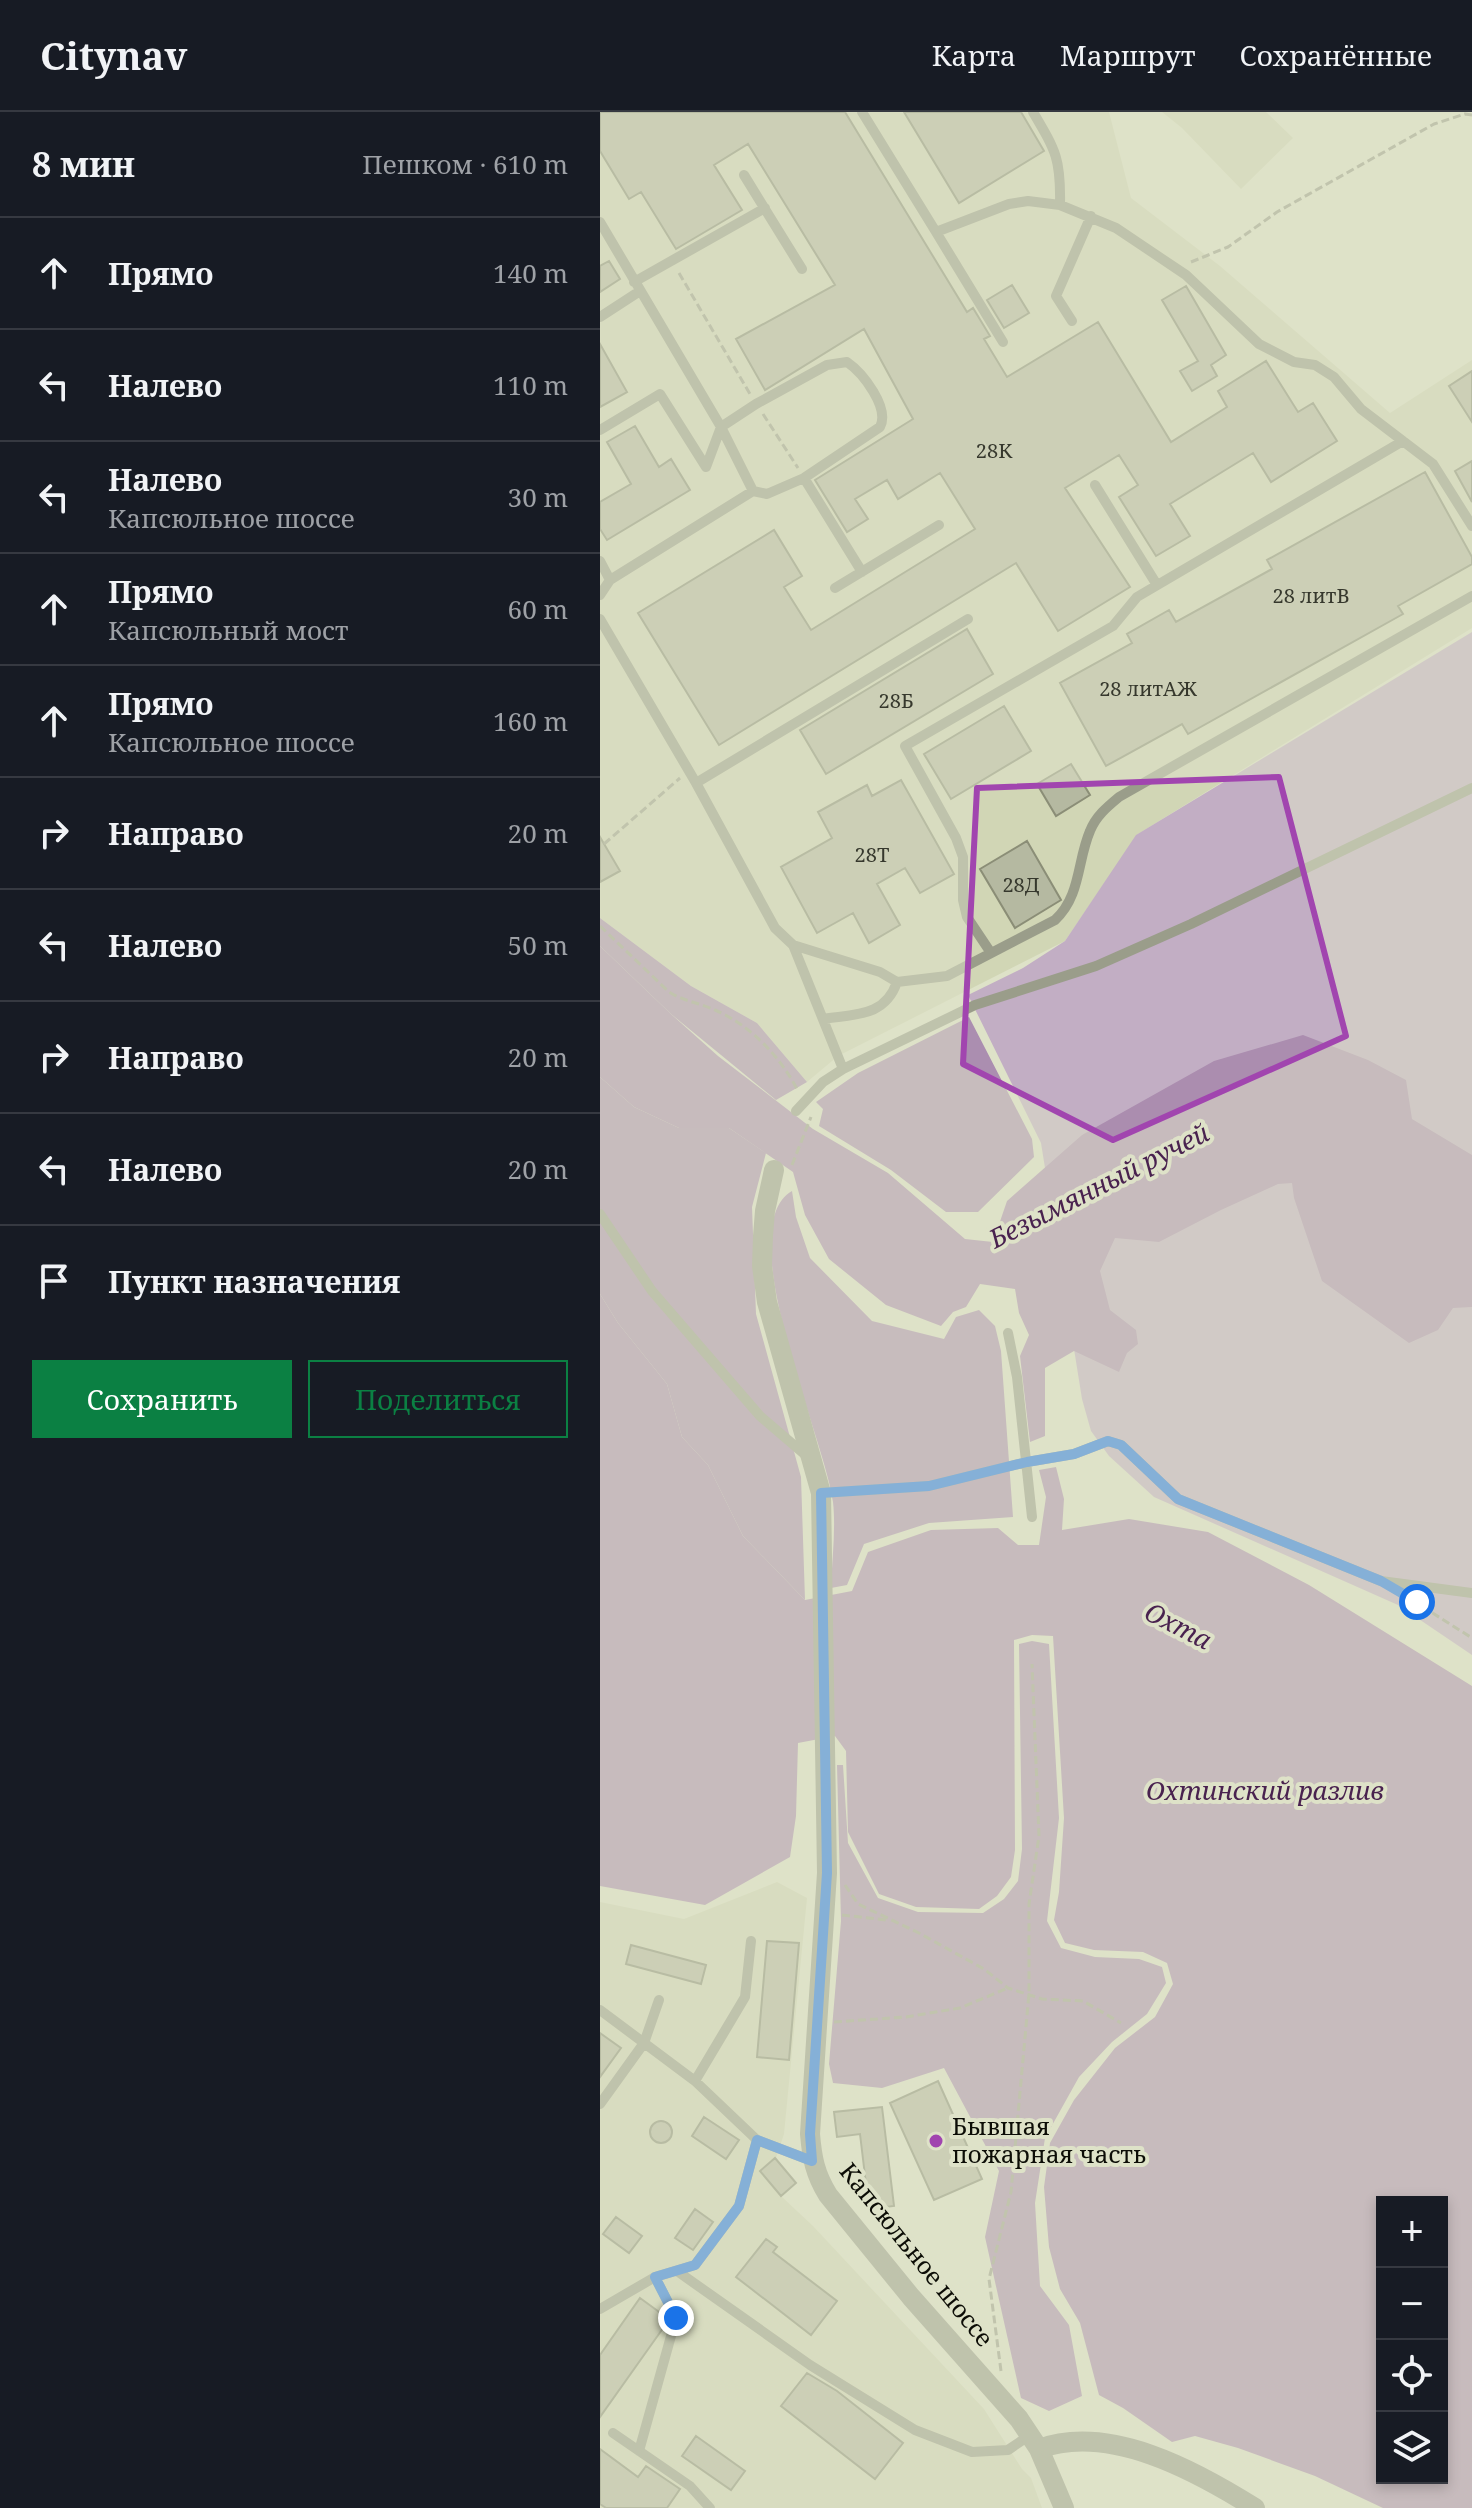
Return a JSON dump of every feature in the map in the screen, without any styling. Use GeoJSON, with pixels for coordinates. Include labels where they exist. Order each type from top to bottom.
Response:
{"type":"FeatureCollection","features":[{"type":"Feature","properties":{"kind":"street"},"geometry":{"type":"LineString","coordinates":[[782,1170],[765,1211],[762,1266],[767,1302],[821,1493]]}},
{"type":"Feature","properties":{"kind":"street","name":"Капсюльное шоссе"},"geometry":{"type":"LineString","coordinates":[[821,1493],[827,1873],[810,2134],[812,2161],[818,2178],[911,2297],[1006,2402],[1035,2442],[1064,2508]]}},
{"type":"Feature","properties":{"kind":"street"},"geometry":{"type":"LineString","coordinates":[[1035,2442],[1079,2440],[1119,2445],[1219,2485],[1255,2508]]}},
{"type":"Feature","properties":{"kind":"lane"},"geometry":{"type":"LineString","coordinates":[[1033,112],[1054,148],[1061,171],[1060,205]]}},
{"type":"Feature","properties":{"kind":"lane"},"geometry":{"type":"LineString","coordinates":[[864,113],[1003,342]]}},
{"type":"Feature","properties":{"kind":"lane"},"geometry":{"type":"LineString","coordinates":[[744,175],[802,269]]}},
{"type":"Feature","properties":{"kind":"lane"},"geometry":{"type":"LineString","coordinates":[[936,232],[1009,204],[1028,201],[1060,205],[1116,228],[1176,268],[1259,344],[1294,362],[1315,365],[1334,377],[1361,409],[1433,464],[1472,526]]}},
{"type":"Feature","properties":{"kind":"lane"},"geometry":{"type":"LineString","coordinates":[[600,317],[672,261],[765,208]]}},
{"type":"Feature","properties":{"kind":"lane"},"geometry":{"type":"LineString","coordinates":[[1072,321],[1056,296],[1091,216]]}},
{"type":"Feature","properties":{"kind":"lane"},"geometry":{"type":"LineString","coordinates":[[600,222],[721,427],[753,491]]}},
{"type":"Feature","properties":{"kind":"lane"},"geometry":{"type":"LineString","coordinates":[[600,430],[660,394],[706,467],[721,427],[827,365],[847,362],[859,371],[882,407],[884,420],[875,433],[804,478],[767,494],[753,491],[610,580],[600,595]]}},
{"type":"Feature","properties":{"kind":"lane"},"geometry":{"type":"LineString","coordinates":[[991,953],[967,917],[963,900],[963,857],[956,838],[905,746],[1113,626],[1137,597],[1403,441]]}},
{"type":"Feature","properties":{"kind":"lane"},"geometry":{"type":"LineString","coordinates":[[804,478],[862,572]]}},
{"type":"Feature","properties":{"kind":"lane"},"geometry":{"type":"LineString","coordinates":[[1095,485],[1157,585]]}},
{"type":"Feature","properties":{"kind":"lane"},"geometry":{"type":"LineString","coordinates":[[835,588],[939,525]]}},
{"type":"Feature","properties":{"kind":"lane"},"geometry":{"type":"LineString","coordinates":[[600,561],[610,580]]}},
{"type":"Feature","properties":{"kind":"lane"},"geometry":{"type":"LineString","coordinates":[[793,945],[880,972],[897,982],[947,976],[1055,920],[1067,909],[1090,831],[1102,811],[1119,797],[1472,596]]}},
{"type":"Feature","properties":{"kind":"lane"},"geometry":{"type":"LineString","coordinates":[[600,619],[696,783],[775,928],[793,945],[843,1069]]}},
{"type":"Feature","properties":{"kind":"lane"},"geometry":{"type":"LineString","coordinates":[[696,783],[968,619]]}},
{"type":"Feature","properties":{"kind":"lane"},"geometry":{"type":"LineString","coordinates":[[800,1106],[823,1082],[843,1069],[975,1005],[1096,966],[1191,924],[1472,788]]}},
{"type":"Feature","properties":{"kind":"lane"},"geometry":{"type":"LineString","coordinates":[[823,1019],[866,1013],[882,1006],[892,997],[897,982]]}},
{"type":"Feature","properties":{"kind":"lane"},"geometry":{"type":"LineString","coordinates":[[600,1214],[661,1303],[760,1416],[812,1461]]}},
{"type":"Feature","properties":{"kind":"lane"},"geometry":{"type":"LineString","coordinates":[[1008,1333],[1017,1377],[1032,1517]]}},
{"type":"Feature","properties":{"kind":"lane"},"geometry":{"type":"LineString","coordinates":[[821,1493],[929,1486],[1074,1454],[1108,1441],[1121,1445],[1178,1499],[1381,1581],[1472,1593]]}},
{"type":"Feature","properties":{"kind":"lane"},"geometry":{"type":"LineString","coordinates":[[695,2081],[745,1997],[751,1941]]}},
{"type":"Feature","properties":{"kind":"lane"},"geometry":{"type":"LineString","coordinates":[[600,2104],[644,2043],[659,2000]]}},
{"type":"Feature","properties":{"kind":"lane"},"geometry":{"type":"LineString","coordinates":[[600,2010],[695,2081],[757,2140],[812,2161]]}},
{"type":"Feature","properties":{"kind":"lane"},"geometry":{"type":"LineString","coordinates":[[600,2309],[655,2277],[695,2265],[739,2206],[757,2140]]}},
{"type":"Feature","properties":{"kind":"lane"},"geometry":{"type":"LineString","coordinates":[[677,2271],[810,2365],[915,2430],[972,2452],[1008,2450],[1035,2442]]}},
{"type":"Feature","properties":{"kind":"lane"},"geometry":{"type":"LineString","coordinates":[[639,2451],[676,2318],[655,2277]]}},
{"type":"Feature","properties":{"kind":"lane"},"geometry":{"type":"LineString","coordinates":[[613,2433],[690,2486],[710,2508]]}},
{"type":"Feature","properties":{"kind":"path"},"geometry":{"type":"LineString","coordinates":[[1176,268],[1228,247],[1277,212],[1434,124],[1465,114],[1472,115]]}},
{"type":"Feature","properties":{"kind":"path"},"geometry":{"type":"LineString","coordinates":[[672,261],[756,404],[804,478]]}},
{"type":"Feature","properties":{"kind":"path"},"geometry":{"type":"LineString","coordinates":[[604,844],[688,771]]}},
{"type":"Feature","properties":{"kind":"path"},"geometry":{"type":"LineString","coordinates":[[600,926],[669,992],[729,1016],[751,1031],[792,1078],[800,1106]]}},
{"type":"Feature","properties":{"kind":"path"},"geometry":{"type":"LineString","coordinates":[[782,1170],[810,1121]]}},
{"type":"Feature","properties":{"kind":"path"},"geometry":{"type":"LineString","coordinates":[[1381,1581],[1472,1638]]}},
{"type":"Feature","properties":{"kind":"path"},"geometry":{"type":"LineString","coordinates":[[1006,2402],[989,2279],[1011,2192],[1029,1993],[1029,1904],[1039,1836],[1032,1664]]}},
{"type":"Feature","properties":{"kind":"path"},"geometry":{"type":"LineString","coordinates":[[827,1873],[845,1885],[858,1904],[984,1969],[1008,1988],[1042,1999],[1083,2001],[1121,2023]]}},
{"type":"Feature","properties":{"kind":"path"},"geometry":{"type":"LineString","coordinates":[[826,1914],[892,1921]]}},
{"type":"Feature","properties":{"kind":"path"},"geometry":{"type":"LineString","coordinates":[[818,2024],[906,2017],[960,2008],[1008,1988]]}},
{"type":"Feature","properties":{"kind":"highlighted area"},"geometry":{"type":"Polygon","coordinates":[[[1279,777],[1346,1036],[1113,1140],[963,1064],[977,788],[1279,777]]]}},
{"type":"Feature","properties":{"kind":"shaded area"},"geometry":{"type":"Polygon","coordinates":[[[600,112],[1109,112],[1131,198],[1220,266],[1390,413],[1472,360],[1472,628],[1138,834],[1065,941],[838,1056],[807,1082],[757,1023],[691,986],[600,918],[600,112]]]}},
{"type":"Feature","properties":{"kind":"shaded area"},"geometry":{"type":"Polygon","coordinates":[[[1162,112],[1266,112],[1293,138],[1241,189],[1182,128],[1162,112]]]}},
{"type":"Feature","properties":{"kind":"shaded area"},"geometry":{"type":"Polygon","coordinates":[[[1472,632],[1472,1655],[1398,1605],[1154,1497],[1109,1456],[1091,1431],[1082,1399],[1041,1143],[968,995],[1023,968],[1065,941],[1136,835],[1472,632]]]}},
{"type":"Feature","properties":{"kind":"shaded area"},"geometry":{"type":"Polygon","coordinates":[[[600,918],[691,986],[757,1023],[807,1082],[776,1100],[671,1014],[600,946],[600,918]]]}},
{"type":"Feature","properties":{"kind":"shaded area"},"geometry":{"type":"Polygon","coordinates":[[[969,1017],[1032,1139],[1034,1157],[978,1212],[946,1212],[891,1170],[819,1126],[823,1109],[816,1102],[858,1073],[969,1017]]]}},
{"type":"Feature","properties":{"kind":"shaded area"},"geometry":{"type":"Polygon","coordinates":[[[600,1077],[634,1107],[679,1128],[729,1128],[766,1153],[752,1207],[756,1314],[801,1477],[805,1600],[743,1536],[708,1465],[682,1437],[667,1384],[618,1323],[600,1294],[600,1077]]]}},
{"type":"Feature","properties":{"kind":"shaded area"},"geometry":{"type":"Polygon","coordinates":[[[792,1191],[796,1217],[810,1258],[872,1321],[944,1339],[956,1317],[979,1310],[995,1326],[1001,1351],[1013,1517],[929,1523],[864,1544],[847,1585],[831,1588],[833,1502],[775,1290],[771,1247],[775,1212],[792,1191]]]}},
{"type":"Feature","properties":{"kind":"shaded area"},"geometry":{"type":"Polygon","coordinates":[[[1032,1641],[1049,1644],[1059,1818],[1047,1921],[1061,1948],[1095,1957],[1139,1959],[1162,1967],[1166,1983],[1147,2014],[1112,2042],[1079,2077],[1045,2138],[1035,2203],[1040,2286],[1069,2325],[1082,2396],[1049,2411],[1021,2398],[985,2237],[999,2171],[944,2068],[882,2088],[833,2083],[829,2064],[841,1921],[837,1765],[843,1765],[848,1843],[878,1898],[918,1912],[983,1913],[1004,1899],[1018,1881],[1022,1849],[1019,1644],[1032,1641]]]}},
{"type":"Feature","properties":{"kind":"shaded area"},"geometry":{"type":"Polygon","coordinates":[[[777,1882],[807,1898],[784,2134],[776,2158],[796,2183],[781,2196],[813,2226],[984,2409],[1031,2478],[1042,2508],[600,2508],[600,1902],[684,1919],[777,1882]]]}},
{"type":"Feature","properties":{"kind":"water","name":"Безымянный ручей"},"geometry":{"type":"Polygon","coordinates":[[[600,946],[718,1056],[813,1129],[888,1173],[965,1239],[993,1242],[1007,1201],[1082,1135],[1214,1061],[1303,1035],[1368,1060],[1406,1080],[1412,1119],[1472,1155],[1472,1307],[1453,1308],[1438,1330],[1409,1343],[1322,1281],[1294,1198],[1292,1183],[1278,1184],[1159,1242],[1115,1238],[1100,1271],[1110,1310],[1136,1330],[1138,1344],[1127,1353],[1119,1372],[1074,1351],[1045,1368],[1045,1436],[1030,1442],[1020,1356],[1029,1335],[1019,1313],[1015,1289],[980,1284],[966,1307],[953,1312],[941,1326],[886,1305],[829,1259],[805,1215],[793,1172],[729,1128],[679,1128],[634,1107],[600,1077],[600,946]]]}},
{"type":"Feature","properties":{"kind":"water","name":"Охтинский разлив"},"geometry":{"type":"Polygon","coordinates":[[[600,1294],[618,1323],[667,1384],[682,1437],[708,1465],[743,1536],[805,1600],[852,1591],[868,1552],[931,1530],[998,1528],[1018,1545],[1039,1545],[1046,1497],[1039,1470],[1056,1467],[1064,1499],[1062,1530],[1129,1519],[1208,1532],[1309,1585],[1472,1686],[1472,2508],[1383,2508],[1315,2476],[1238,2448],[1195,2436],[1172,2442],[1099,2395],[1080,2323],[1060,2289],[1049,2247],[1044,2187],[1050,2143],[1074,2100],[1115,2048],[1155,2017],[1173,1984],[1167,1963],[1143,1952],[1094,1950],[1065,1943],[1054,1920],[1064,1818],[1053,1636],[1032,1635],[1014,1640],[1015,1850],[1011,1877],[997,1896],[979,1909],[916,1907],[879,1894],[848,1832],[846,1751],[835,1736],[798,1743],[796,1816],[790,1857],[705,1905],[600,1886],[600,1294]]]}},
{"type":"Feature","properties":{"kind":"building"},"geometry":{"type":"Polygon","coordinates":[[[600,112],[845,112],[967,312],[973,308],[990,336],[984,339],[1007,377],[1098,322],[1171,442],[1227,407],[1218,391],[1266,361],[1298,412],[1313,403],[1337,441],[1271,482],[1253,453],[1170,504],[1190,536],[1156,556],[1119,497],[1138,485],[1119,455],[1065,488],[1130,587],[1058,631],[1016,563],[719,745],[638,613],[774,530],[802,576],[784,587],[811,630],[975,529],[940,473],[898,499],[887,480],[855,499],[868,519],[847,532],[815,480],[913,419],[864,329],[765,390],[736,339],[835,285],[748,144],[714,165],[742,210],[676,249],[641,192],[629,199],[600,151],[600,112]]]}},
{"type":"Feature","properties":{"kind":"building"},"geometry":{"type":"Polygon","coordinates":[[[904,112],[1021,112],[1044,151],[959,203],[904,112]]]}},
{"type":"Feature","properties":{"kind":"building"},"geometry":{"type":"Polygon","coordinates":[[[609,261],[620,279],[600,292],[600,266],[609,261]]]}},
{"type":"Feature","properties":{"kind":"building"},"geometry":{"type":"Polygon","coordinates":[[[1012,285],[1029,313],[1004,328],[987,300],[1012,285]]]}},
{"type":"Feature","properties":{"kind":"building"},"geometry":{"type":"Polygon","coordinates":[[[1186,286],[1226,355],[1211,365],[1217,376],[1192,391],[1180,371],[1198,361],[1162,300],[1186,286]]]}},
{"type":"Feature","properties":{"kind":"building"},"geometry":{"type":"Polygon","coordinates":[[[600,344],[627,392],[600,407],[600,344]]]}},
{"type":"Feature","properties":{"kind":"building"},"geometry":{"type":"Polygon","coordinates":[[[1472,371],[1472,422],[1449,386],[1472,371]]]}},
{"type":"Feature","properties":{"kind":"building"},"geometry":{"type":"Polygon","coordinates":[[[635,426],[659,467],[671,459],[690,490],[607,540],[600,529],[600,502],[631,484],[607,442],[635,426]]]}},
{"type":"Feature","properties":{"kind":"building"},"geometry":{"type":"Polygon","coordinates":[[[1472,461],[1472,502],[1455,471],[1472,461]]]}},
{"type":"Feature","properties":{"kind":"building"},"geometry":{"type":"Polygon","coordinates":[[[1425,472],[1472,557],[1472,564],[1398,606],[1403,614],[1188,734],[1182,724],[1106,766],[1060,683],[1132,643],[1127,634],[1169,610],[1176,622],[1272,569],[1267,560],[1425,472]]]}},
{"type":"Feature","properties":{"kind":"building"},"geometry":{"type":"Polygon","coordinates":[[[967,629],[993,674],[826,774],[800,730],[967,629]]]}},
{"type":"Feature","properties":{"kind":"building"},"geometry":{"type":"Polygon","coordinates":[[[1004,706],[1031,751],[951,799],[924,754],[1004,706]]]}},
{"type":"Feature","properties":{"kind":"building"},"geometry":{"type":"Polygon","coordinates":[[[1071,764],[1090,795],[1056,816],[1037,784],[1071,764]]]}},
{"type":"Feature","properties":{"kind":"building"},"geometry":{"type":"Polygon","coordinates":[[[901,780],[954,874],[920,893],[905,868],[877,884],[900,925],[869,943],[853,913],[817,933],[781,867],[832,838],[818,812],[867,785],[872,796],[901,780]]]}},
{"type":"Feature","properties":{"kind":"building"},"geometry":{"type":"Polygon","coordinates":[[[600,837],[620,871],[600,882],[600,837]]]}},
{"type":"Feature","properties":{"kind":"building"},"geometry":{"type":"Polygon","coordinates":[[[1027,841],[1061,900],[1015,928],[980,869],[1027,841]]]}},
{"type":"Feature","properties":{"kind":"building"},"geometry":{"type":"Polygon","coordinates":[[[767,1941],[799,1943],[789,2060],[757,2057],[767,1941]]]}},
{"type":"Feature","properties":{"kind":"building"},"geometry":{"type":"Polygon","coordinates":[[[631,1945],[706,1965],[701,1984],[626,1964],[631,1945]]]}},
{"type":"Feature","properties":{"kind":"building"},"geometry":{"type":"Polygon","coordinates":[[[600,2033],[621,2048],[600,2077],[600,2033]]]}},
{"type":"Feature","properties":{"kind":"building","name":"Бывшая пожарная часть"},"geometry":{"type":"Polygon","coordinates":[[[938,2081],[982,2179],[934,2200],[890,2103],[938,2081]]]}},
{"type":"Feature","properties":{"kind":"building"},"geometry":{"type":"Polygon","coordinates":[[[882,2107],[894,2206],[869,2209],[860,2134],[837,2137],[834,2112],[882,2107]]]}},
{"type":"Feature","properties":{"kind":"building"},"geometry":{"type":"Polygon","coordinates":[[[704,2117],[739,2140],[726,2159],[692,2136],[704,2117]]]}},
{"type":"Feature","properties":{"kind":"building"},"geometry":{"type":"Polygon","coordinates":[[[661,2121],[669,2124],[672,2132],[669,2140],[661,2143],[653,2140],[650,2132],[653,2124],[661,2121]]]}},
{"type":"Feature","properties":{"kind":"building"},"geometry":{"type":"Polygon","coordinates":[[[775,2158],[796,2183],[781,2196],[760,2171],[775,2158]]]}},
{"type":"Feature","properties":{"kind":"building"},"geometry":{"type":"Polygon","coordinates":[[[695,2209],[713,2222],[693,2250],[675,2238],[695,2209]]]}},
{"type":"Feature","properties":{"kind":"building"},"geometry":{"type":"Polygon","coordinates":[[[616,2217],[642,2236],[629,2253],[603,2234],[616,2217]]]}},
{"type":"Feature","properties":{"kind":"building"},"geometry":{"type":"Polygon","coordinates":[[[766,2239],[777,2247],[773,2252],[837,2301],[811,2335],[736,2277],[766,2239]]]}},
{"type":"Feature","properties":{"kind":"building"},"geometry":{"type":"Polygon","coordinates":[[[640,2298],[666,2317],[666,2324],[600,2417],[600,2355],[640,2298]]]}},
{"type":"Feature","properties":{"kind":"building"},"geometry":{"type":"Polygon","coordinates":[[[807,2373],[837,2391],[903,2443],[875,2479],[781,2406],[807,2373]]]}},
{"type":"Feature","properties":{"kind":"building"},"geometry":{"type":"Polygon","coordinates":[[[696,2436],[745,2471],[731,2490],[682,2456],[696,2436]]]}},
{"type":"Feature","properties":{"kind":"building"},"geometry":{"type":"Polygon","coordinates":[[[600,2449],[638,2477],[646,2466],[680,2489],[667,2508],[606,2508],[600,2504],[600,2449]]]}},
{"type":"Feature","properties":{"kind":"place","name":"Бывшая пожарная часть"},"geometry":{"type":"Point","coordinates":[936,2141]}},
{"type":"Feature","properties":{"kind":"route"},"geometry":{"type":"LineString","coordinates":[[676,2318],[655,2277],[695,2265],[739,2206],[757,2140],[812,2161],[810,2134],[827,1873],[821,1493],[929,1486],[1074,1454],[1108,1441],[1121,1445],[1178,1499],[1381,1581],[1417,1602]]}},
{"type":"Feature","properties":{"kind":"water label","name":"Охта"},"geometry":{"type":"Point","coordinates":[1178,1626]}}]}
